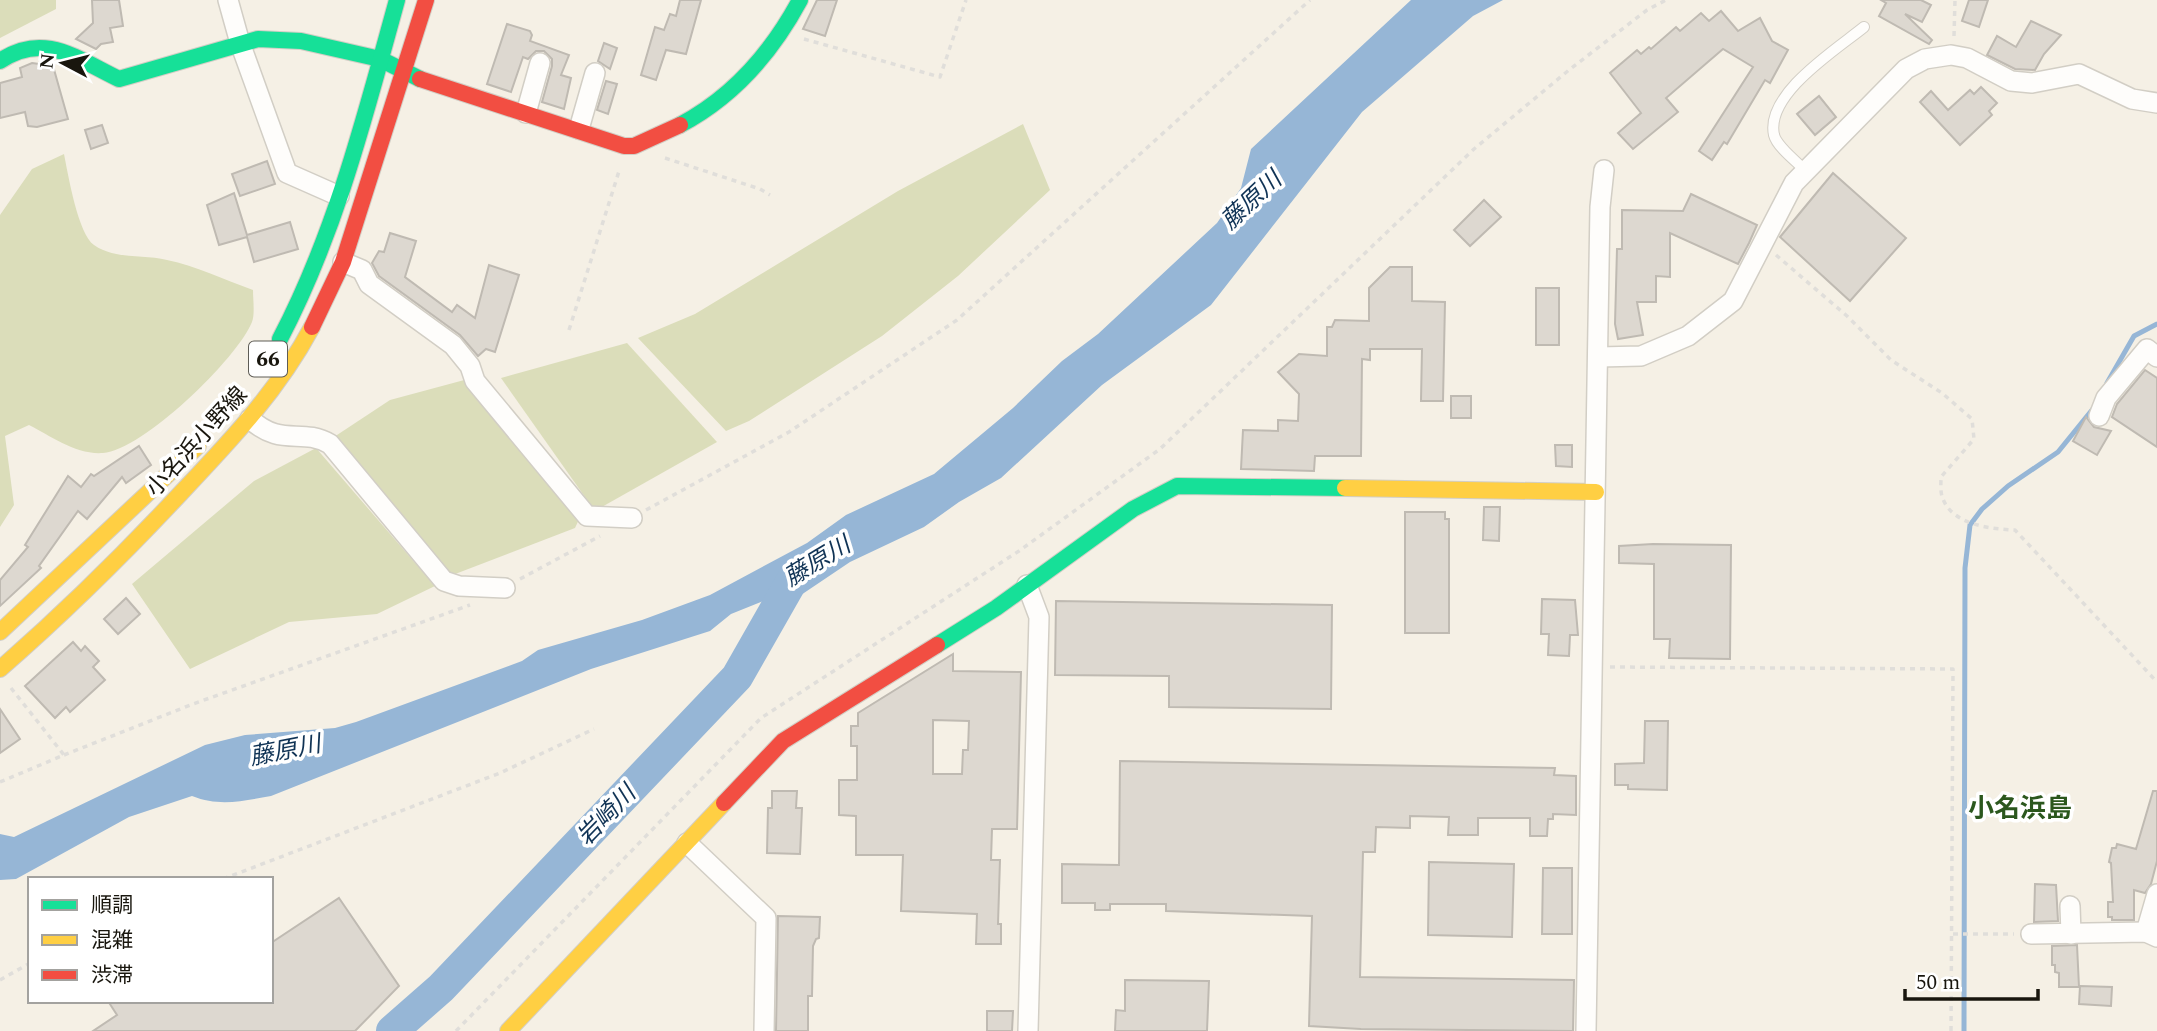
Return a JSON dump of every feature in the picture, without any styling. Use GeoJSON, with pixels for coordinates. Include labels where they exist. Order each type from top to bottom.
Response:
{"type":"FeatureCollection","features":[{"type":"Feature","properties":{"kind":"street"},"geometry":{"type":"LineString","coordinates":[[228,0],[240,43],[287,173],[339,196]]}},
{"type":"Feature","properties":{"kind":"street","name":"66"},"geometry":{"type":"LineString","coordinates":[[274,349],[299,305],[323,246],[397,0]]}},
{"type":"Feature","properties":{"kind":"street","name":"小名浜小野線"},"geometry":{"type":"LineString","coordinates":[[0,669],[49,626],[159,516],[246,405],[283,376],[325,303],[343,262],[426,0]]}},
{"type":"Feature","properties":{"kind":"street"},"geometry":{"type":"LineString","coordinates":[[0,61],[11,51],[47,45],[92,63],[119,79],[240,43],[280,38],[380,59],[429,83],[627,146],[667,131],[742,81],[781,32],[800,0]]}},
{"type":"Feature","properties":{"kind":"street"},"geometry":{"type":"LineString","coordinates":[[1599,357],[1641,356],[1688,336],[1733,301],[1794,183],[1906,69],[1940,55],[1956,56],[1967,58],[2011,81],[2032,83],[2079,74],[2132,99],[2157,103]]}},
{"type":"Feature","properties":{"kind":"street"},"geometry":{"type":"LineString","coordinates":[[526,113],[540,63]]}},
{"type":"Feature","properties":{"kind":"street"},"geometry":{"type":"LineString","coordinates":[[579,129],[595,73]]}},
{"type":"Feature","properties":{"kind":"street"},"geometry":{"type":"LineString","coordinates":[[1586,1031],[1600,207],[1604,170]]}},
{"type":"Feature","properties":{"kind":"street"},"geometry":{"type":"LineString","coordinates":[[343,262],[362,271],[369,284],[453,345],[470,366],[475,382],[587,516],[632,518]]}},
{"type":"Feature","properties":{"kind":"street"},"geometry":{"type":"LineString","coordinates":[[2099,416],[2106,398],[2147,349],[2157,357]]}},
{"type":"Feature","properties":{"kind":"street"},"geometry":{"type":"LineString","coordinates":[[246,405],[264,430],[282,438],[313,437],[330,444],[444,581],[459,586],[505,588]]}},
{"type":"Feature","properties":{"kind":"street","name":"小名浜小野線"},"geometry":{"type":"LineString","coordinates":[[0,632],[212,433]]}},
{"type":"Feature","properties":{"kind":"street"},"geometry":{"type":"LineString","coordinates":[[508,1031],[783,741],[996,608],[1133,509],[1177,486],[1596,492]]}},
{"type":"Feature","properties":{"kind":"street"},"geometry":{"type":"LineString","coordinates":[[1027,585],[1039,617],[1028,1031]]}},
{"type":"Feature","properties":{"kind":"street"},"geometry":{"type":"LineString","coordinates":[[687,843],[766,918],[764,1031]]}},
{"type":"Feature","properties":{"kind":"street"},"geometry":{"type":"LineString","coordinates":[[2031,934],[2152,934],[2157,894]]}},
{"type":"Feature","properties":{"kind":"street"},"geometry":{"type":"LineString","coordinates":[[2070,906],[2071,934]]}},
{"type":"Feature","properties":{"kind":"lane"},"geometry":{"type":"LineString","coordinates":[[1806,171],[1774,138],[1773,121],[1794,83],[1864,27]]}},
{"type":"Feature","properties":{"kind":"path"},"geometry":{"type":"LineString","coordinates":[[781,32],[940,77],[966,0]]}},
{"type":"Feature","properties":{"kind":"path"},"geometry":{"type":"LineString","coordinates":[[505,588],[789,432],[957,320],[1310,0]]}},
{"type":"Feature","properties":{"kind":"path"},"geometry":{"type":"LineString","coordinates":[[456,1031],[761,718],[1019,551],[1160,449],[1474,149],[1580,61],[1666,0]]}},
{"type":"Feature","properties":{"kind":"path"},"geometry":{"type":"LineString","coordinates":[[1955,0],[1956,56]]}},
{"type":"Feature","properties":{"kind":"path"},"geometry":{"type":"LineString","coordinates":[[569,330],[627,146]]}},
{"type":"Feature","properties":{"kind":"path"},"geometry":{"type":"LineString","coordinates":[[662,158],[760,189],[770,195]]}},
{"type":"Feature","properties":{"kind":"path"},"geometry":{"type":"LineString","coordinates":[[1763,245],[1847,316],[1891,360],[1942,393],[1972,419],[1974,439],[1941,477],[1942,498],[1953,514],[1989,529],[2015,530],[2157,682]]}},
{"type":"Feature","properties":{"kind":"path"},"geometry":{"type":"LineString","coordinates":[[0,782],[193,704],[479,602]]}},
{"type":"Feature","properties":{"kind":"path"},"geometry":{"type":"LineString","coordinates":[[1593,666],[1953,669],[1951,1031]]}},
{"type":"Feature","properties":{"kind":"path"},"geometry":{"type":"LineString","coordinates":[[8,684],[64,755]]}},
{"type":"Feature","properties":{"kind":"path"},"geometry":{"type":"LineString","coordinates":[[228,877],[500,773],[594,729]]}},
{"type":"Feature","properties":{"kind":"path"},"geometry":{"type":"LineString","coordinates":[[1952,934],[2031,934]]}},
{"type":"Feature","properties":{"kind":"path"},"geometry":{"type":"LineString","coordinates":[[0,980],[28,964]]}},
{"type":"Feature","properties":{"kind":"green space"},"geometry":{"type":"Polygon","coordinates":[[[0,0],[56,0],[56,9],[0,38],[0,0]]]}},
{"type":"Feature","properties":{"kind":"green space"},"geometry":{"type":"Polygon","coordinates":[[[1023,124],[1050,190],[958,276],[882,336],[749,421],[726,431],[638,338],[695,314],[898,191],[1023,124]]]}},
{"type":"Feature","properties":{"kind":"green space"},"geometry":{"type":"Polygon","coordinates":[[[64,154],[79,217],[88,239],[94,245],[111,253],[158,258],[200,269],[253,290],[253,319],[243,338],[209,379],[164,420],[120,448],[103,453],[83,451],[29,425],[5,436],[14,505],[0,527],[0,215],[32,169],[64,154]]]}},
{"type":"Feature","properties":{"kind":"green space"},"geometry":{"type":"Polygon","coordinates":[[[627,343],[717,442],[600,508],[592,507],[501,378],[627,343]]]}},
{"type":"Feature","properties":{"kind":"green space"},"geometry":{"type":"Polygon","coordinates":[[[468,379],[582,513],[575,528],[450,576],[334,437],[390,400],[468,379]]]}},
{"type":"Feature","properties":{"kind":"green space"},"geometry":{"type":"Polygon","coordinates":[[[316,448],[435,586],[377,614],[289,622],[190,669],[132,584],[254,481],[316,448]]]}},
{"type":"Feature","properties":{"kind":"water","name":"藤原川"},"geometry":{"type":"Polygon","coordinates":[[[1411,0],[1503,0],[1473,16],[1362,112],[1211,305],[1102,385],[1001,478],[959,502],[924,527],[850,562],[798,597],[771,598],[731,614],[710,631],[591,669],[271,796],[222,802],[192,796],[129,817],[16,879],[0,880],[0,834],[14,837],[205,745],[245,735],[335,728],[356,722],[522,661],[538,650],[642,620],[710,595],[807,543],[846,515],[934,474],[1013,408],[1062,361],[1098,334],[1217,223],[1241,188],[1251,149],[1411,0]]]}},
{"type":"Feature","properties":{"kind":"building"},"geometry":{"type":"Polygon","coordinates":[[[92,0],[119,0],[123,26],[110,28],[113,42],[101,44],[96,49],[76,39],[93,23],[92,0]]]}},
{"type":"Feature","properties":{"kind":"building"},"geometry":{"type":"Polygon","coordinates":[[[680,0],[701,0],[686,54],[666,50],[656,80],[641,75],[655,27],[664,30],[670,14],[676,16],[680,0]]]}},
{"type":"Feature","properties":{"kind":"building"},"geometry":{"type":"Polygon","coordinates":[[[817,0],[837,0],[825,36],[803,29],[817,0]]]}},
{"type":"Feature","properties":{"kind":"building"},"geometry":{"type":"Polygon","coordinates":[[[1881,0],[1921,0],[1931,5],[1922,22],[1905,14],[1932,40],[1929,44],[1879,16],[1886,3],[1881,0]]]}},
{"type":"Feature","properties":{"kind":"building"},"geometry":{"type":"Polygon","coordinates":[[[1969,0],[1988,0],[1979,27],[1962,21],[1969,0]]]}},
{"type":"Feature","properties":{"kind":"building"},"geometry":{"type":"Polygon","coordinates":[[[1721,11],[1738,31],[1760,18],[1772,41],[1788,50],[1770,83],[1765,80],[1727,144],[1724,142],[1712,160],[1699,151],[1753,67],[1723,49],[1666,98],[1678,112],[1633,149],[1618,133],[1641,113],[1610,73],[1637,50],[1641,54],[1649,47],[1651,49],[1676,27],[1680,31],[1701,13],[1709,21],[1721,11]]]}},
{"type":"Feature","properties":{"kind":"building"},"geometry":{"type":"Polygon","coordinates":[[[2031,21],[2061,35],[2044,54],[2035,70],[2015,69],[1987,55],[1997,36],[2016,47],[2031,21]]]}},
{"type":"Feature","properties":{"kind":"building"},"geometry":{"type":"Polygon","coordinates":[[[507,24],[530,31],[530,41],[569,55],[561,75],[571,78],[564,109],[542,102],[552,66],[552,59],[544,51],[536,51],[528,59],[523,57],[511,92],[487,84],[507,24]]]}},
{"type":"Feature","properties":{"kind":"building"},"geometry":{"type":"Polygon","coordinates":[[[604,43],[617,48],[610,69],[598,61],[604,43]]]}},
{"type":"Feature","properties":{"kind":"building"},"geometry":{"type":"Polygon","coordinates":[[[32,63],[53,66],[68,119],[37,127],[28,126],[25,112],[0,118],[0,83],[22,77],[20,68],[32,63]]]}},
{"type":"Feature","properties":{"kind":"building"},"geometry":{"type":"Polygon","coordinates":[[[606,81],[617,84],[608,114],[597,110],[606,81]]]}},
{"type":"Feature","properties":{"kind":"building"},"geometry":{"type":"Polygon","coordinates":[[[1981,87],[1997,103],[1989,111],[1992,115],[1960,145],[1920,102],[1931,91],[1948,110],[1970,90],[1974,94],[1981,87]]]}},
{"type":"Feature","properties":{"kind":"building"},"geometry":{"type":"Polygon","coordinates":[[[1819,96],[1836,117],[1815,135],[1797,114],[1819,96]]]}},
{"type":"Feature","properties":{"kind":"building"},"geometry":{"type":"Polygon","coordinates":[[[102,125],[108,143],[91,149],[85,130],[102,125]]]}},
{"type":"Feature","properties":{"kind":"building"},"geometry":{"type":"Polygon","coordinates":[[[267,161],[275,184],[240,196],[232,174],[267,161]]]}},
{"type":"Feature","properties":{"kind":"building"},"geometry":{"type":"Polygon","coordinates":[[[1833,173],[1906,238],[1850,301],[1780,237],[1833,173]]]}},
{"type":"Feature","properties":{"kind":"building"},"geometry":{"type":"Polygon","coordinates":[[[234,193],[247,235],[290,222],[298,249],[254,262],[247,237],[219,245],[207,205],[234,193]]]}},
{"type":"Feature","properties":{"kind":"building"},"geometry":{"type":"Polygon","coordinates":[[[1691,194],[1757,225],[1749,243],[1738,264],[1670,233],[1670,277],[1656,276],[1656,302],[1637,302],[1643,335],[1618,339],[1615,324],[1617,249],[1622,249],[1622,210],[1683,211],[1691,194]]]}},
{"type":"Feature","properties":{"kind":"building"},"geometry":{"type":"Polygon","coordinates":[[[1484,200],[1501,217],[1470,246],[1454,230],[1484,200]]]}},
{"type":"Feature","properties":{"kind":"building"},"geometry":{"type":"Polygon","coordinates":[[[390,233],[416,241],[405,277],[452,312],[457,305],[475,318],[489,265],[519,275],[495,352],[486,349],[478,356],[460,335],[379,276],[372,263],[379,251],[384,252],[390,233]]]}},
{"type":"Feature","properties":{"kind":"building"},"geometry":{"type":"Polygon","coordinates":[[[1390,267],[1412,267],[1412,301],[1445,302],[1443,401],[1421,401],[1422,349],[1370,349],[1370,360],[1362,359],[1361,456],[1315,456],[1314,471],[1241,469],[1243,430],[1278,431],[1278,420],[1298,421],[1299,394],[1278,372],[1299,354],[1327,356],[1327,327],[1332,327],[1335,320],[1369,321],[1369,288],[1390,267]]]}},
{"type":"Feature","properties":{"kind":"building"},"geometry":{"type":"Polygon","coordinates":[[[1536,288],[1559,288],[1559,345],[1536,345],[1536,288]]]}},
{"type":"Feature","properties":{"kind":"building"},"geometry":{"type":"Polygon","coordinates":[[[2145,370],[2157,378],[2157,447],[2112,417],[2117,404],[2145,370]]]}},
{"type":"Feature","properties":{"kind":"building"},"geometry":{"type":"Polygon","coordinates":[[[1451,396],[1471,396],[1471,418],[1451,418],[1451,396]]]}},
{"type":"Feature","properties":{"kind":"building"},"geometry":{"type":"Polygon","coordinates":[[[2086,417],[2094,427],[2111,431],[2097,455],[2073,441],[2086,417]]]}},
{"type":"Feature","properties":{"kind":"building"},"geometry":{"type":"Polygon","coordinates":[[[1555,445],[1572,445],[1572,467],[1556,466],[1555,445]]]}},
{"type":"Feature","properties":{"kind":"building"},"geometry":{"type":"Polygon","coordinates":[[[139,446],[151,465],[126,483],[122,477],[87,519],[78,511],[39,566],[41,568],[0,606],[0,580],[28,547],[25,545],[68,476],[81,487],[91,474],[94,476],[139,446]]]}},
{"type":"Feature","properties":{"kind":"building"},"geometry":{"type":"Polygon","coordinates":[[[1484,507],[1500,507],[1499,541],[1483,540],[1484,507]]]}},
{"type":"Feature","properties":{"kind":"building"},"geometry":{"type":"Polygon","coordinates":[[[1405,512],[1445,512],[1445,519],[1449,519],[1449,633],[1405,633],[1405,512]]]}},
{"type":"Feature","properties":{"kind":"building"},"geometry":{"type":"Polygon","coordinates":[[[1731,545],[1730,659],[1669,658],[1670,639],[1654,639],[1654,564],[1619,563],[1619,546],[1731,545]]]}},
{"type":"Feature","properties":{"kind":"building"},"geometry":{"type":"Polygon","coordinates":[[[126,598],[140,614],[118,634],[104,619],[126,598]]]}},
{"type":"Feature","properties":{"kind":"building"},"geometry":{"type":"Polygon","coordinates":[[[1542,599],[1575,600],[1578,635],[1570,635],[1569,656],[1548,655],[1549,634],[1541,634],[1542,599]]]}},
{"type":"Feature","properties":{"kind":"building"},"geometry":{"type":"Polygon","coordinates":[[[1056,601],[1332,605],[1331,709],[1169,707],[1169,676],[1055,675],[1056,601]]]}},
{"type":"Feature","properties":{"kind":"building"},"geometry":{"type":"Polygon","coordinates":[[[73,642],[81,651],[85,646],[99,661],[93,667],[105,680],[70,712],[66,707],[55,718],[25,686],[73,642]]]}},
{"type":"Feature","properties":{"kind":"building"},"geometry":{"type":"Polygon","coordinates":[[[953,654],[953,671],[1021,672],[1017,829],[992,829],[991,860],[1000,860],[998,924],[1001,924],[1001,944],[976,944],[977,914],[901,911],[903,855],[856,855],[856,816],[839,815],[839,780],[857,780],[857,746],[851,746],[851,726],[858,726],[858,713],[953,654]],[[933,720],[933,774],[962,774],[963,750],[968,750],[969,721],[933,720]]]}},
{"type":"Feature","properties":{"kind":"building"},"geometry":{"type":"Polygon","coordinates":[[[0,709],[20,739],[0,753],[0,709]]]}},
{"type":"Feature","properties":{"kind":"building"},"geometry":{"type":"Polygon","coordinates":[[[1645,721],[1668,721],[1667,790],[1628,789],[1628,785],[1615,785],[1615,764],[1644,763],[1645,721]]]}},
{"type":"Feature","properties":{"kind":"building"},"geometry":{"type":"Polygon","coordinates":[[[1120,761],[1555,768],[1554,775],[1576,776],[1576,815],[1553,814],[1553,819],[1548,819],[1547,836],[1530,836],[1530,818],[1478,818],[1478,835],[1448,835],[1449,817],[1410,816],[1410,828],[1376,827],[1375,852],[1363,852],[1360,977],[1574,980],[1573,1031],[1309,1026],[1312,916],[1166,911],[1166,904],[1110,904],[1110,910],[1095,910],[1095,903],[1062,903],[1062,864],[1119,865],[1120,761]]]}},
{"type":"Feature","properties":{"kind":"building"},"geometry":{"type":"Polygon","coordinates":[[[772,791],[797,791],[796,808],[802,808],[800,854],[767,853],[768,808],[772,808],[772,791]]]}},
{"type":"Feature","properties":{"kind":"building"},"geometry":{"type":"Polygon","coordinates":[[[2153,791],[2157,791],[2157,861],[2151,884],[2145,893],[2134,890],[2134,920],[2112,920],[2112,917],[2108,917],[2108,902],[2113,902],[2109,862],[2112,848],[2116,848],[2117,844],[2136,849],[2153,791]]]}},
{"type":"Feature","properties":{"kind":"building"},"geometry":{"type":"Polygon","coordinates":[[[1429,862],[1514,864],[1512,937],[1428,935],[1429,862]]]}},
{"type":"Feature","properties":{"kind":"building"},"geometry":{"type":"Polygon","coordinates":[[[1543,868],[1572,868],[1572,934],[1542,934],[1543,868]]]}},
{"type":"Feature","properties":{"kind":"building"},"geometry":{"type":"Polygon","coordinates":[[[2035,884],[2056,885],[2058,921],[2034,922],[2035,884]]]}},
{"type":"Feature","properties":{"kind":"building"},"geometry":{"type":"Polygon","coordinates":[[[339,898],[399,986],[355,1031],[93,1031],[117,1015],[109,1003],[273,1003],[273,942],[339,898]]]}},
{"type":"Feature","properties":{"kind":"building"},"geometry":{"type":"Polygon","coordinates":[[[778,916],[820,917],[819,938],[813,946],[808,1031],[776,1031],[778,916]]]}},
{"type":"Feature","properties":{"kind":"building"},"geometry":{"type":"Polygon","coordinates":[[[2077,945],[2079,987],[2059,987],[2059,973],[2055,972],[2055,965],[2052,965],[2052,946],[2077,945]]]}},
{"type":"Feature","properties":{"kind":"building"},"geometry":{"type":"Polygon","coordinates":[[[1125,980],[1209,981],[1207,1031],[1115,1031],[1116,1010],[1125,1011],[1125,980]]]}},
{"type":"Feature","properties":{"kind":"building"},"geometry":{"type":"Polygon","coordinates":[[[2080,986],[2112,987],[2111,1006],[2079,1004],[2080,986]]]}},
{"type":"Feature","properties":{"kind":"building"},"geometry":{"type":"Polygon","coordinates":[[[987,1011],[1013,1011],[1012,1031],[987,1031],[987,1011]]]}},
{"type":"Feature","properties":{"kind":"waterway"},"geometry":{"type":"LineString","coordinates":[[2107,383],[2134,336],[2157,324]]}},
{"type":"Feature","properties":{"kind":"waterway"},"geometry":{"type":"LineString","coordinates":[[1964,1031],[1965,568],[1970,525],[1982,509],[2008,486],[2058,452],[2092,410]]}},
{"type":"Feature","properties":{"kind":"waterway","name":"岩崎川"},"geometry":{"type":"LineString","coordinates":[[392,1031],[441,988],[737,677],[794,577]]}},
{"type":"Feature","properties":{"kind":"traffic: fast"},"geometry":{"type":"LineString","coordinates":[[280,339],[317,257],[348,173],[397,0]]}},
{"type":"Feature","properties":{"kind":"traffic: fast"},"geometry":{"type":"LineString","coordinates":[[680,125],[717,101],[749,72],[777,38],[800,0]]}},
{"type":"Feature","properties":{"kind":"traffic: fast"},"geometry":{"type":"LineString","coordinates":[[0,61],[16,52],[46,48],[60,51],[119,79],[258,39],[301,41],[380,59],[420,79]]}},
{"type":"Feature","properties":{"kind":"traffic: fast"},"geometry":{"type":"LineString","coordinates":[[937,645],[996,608],[1133,509],[1177,486],[1345,488]]}},
{"type":"Feature","properties":{"kind":"traffic: slow"},"geometry":{"type":"LineString","coordinates":[[0,669],[115,562],[217,455],[284,373],[312,327]]}},
{"type":"Feature","properties":{"kind":"traffic: slow"},"geometry":{"type":"LineString","coordinates":[[0,632],[198,446]]}},
{"type":"Feature","properties":{"kind":"traffic: slow"},"geometry":{"type":"LineString","coordinates":[[1345,488],[1596,492]]}},
{"type":"Feature","properties":{"kind":"traffic: slow"},"geometry":{"type":"LineString","coordinates":[[508,1031],[724,803]]}},
{"type":"Feature","properties":{"kind":"traffic: jam"},"geometry":{"type":"LineString","coordinates":[[312,327],[343,262],[426,0]]}},
{"type":"Feature","properties":{"kind":"traffic: jam"},"geometry":{"type":"LineString","coordinates":[[420,79],[624,146],[634,146],[680,125]]}},
{"type":"Feature","properties":{"kind":"traffic: jam"},"geometry":{"type":"LineString","coordinates":[[724,803],[783,741],[937,645]]}},
{"type":"Feature","properties":{"kind":"district","name":"小名浜島"},"geometry":{"type":"Point","coordinates":[2020,808]}}]}
